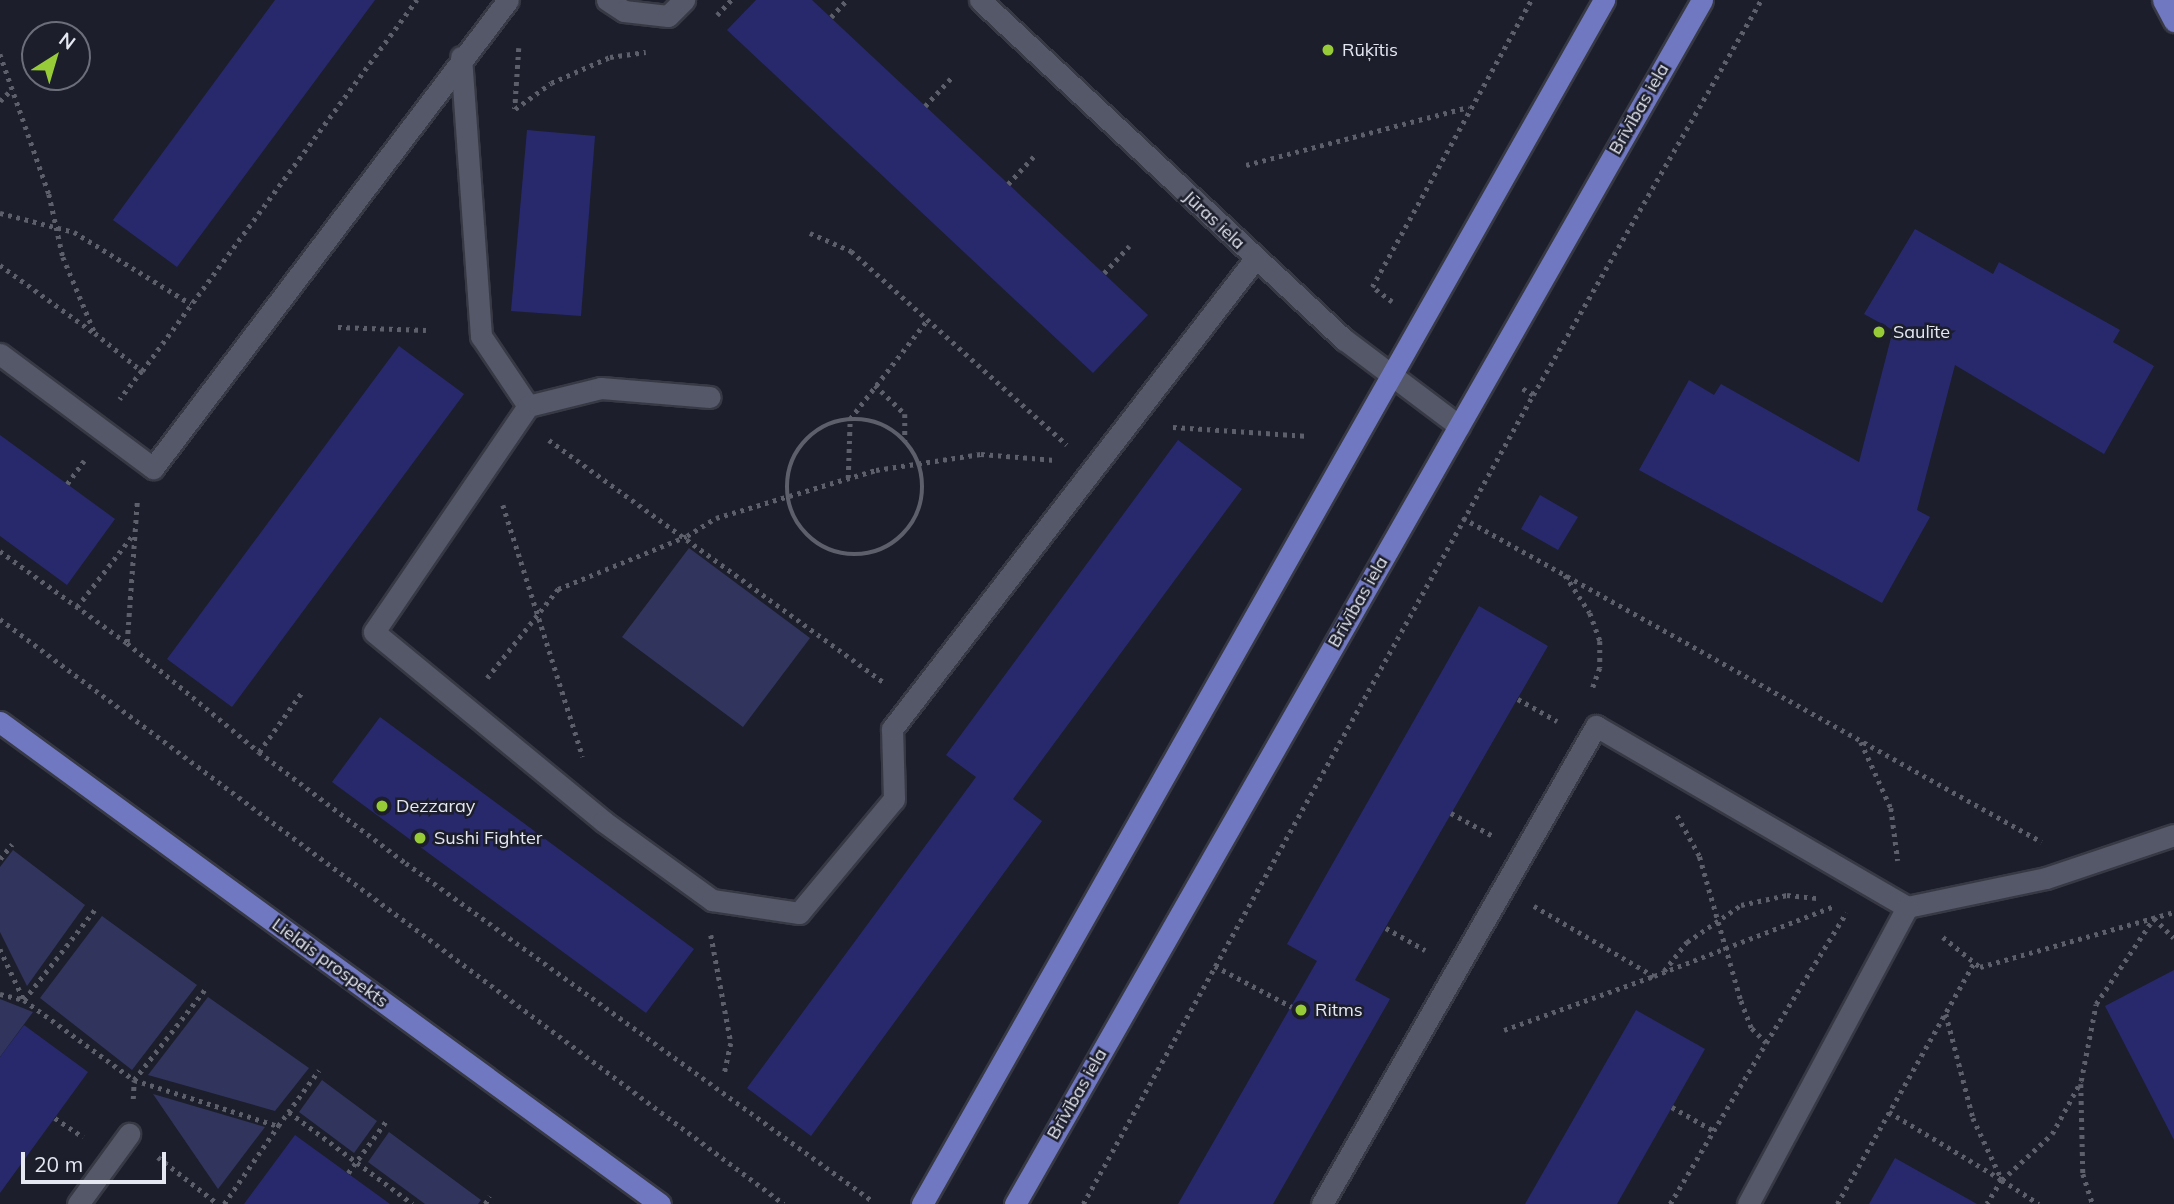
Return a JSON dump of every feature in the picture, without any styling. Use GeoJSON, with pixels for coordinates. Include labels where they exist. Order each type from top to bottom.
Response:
{"type":"FeatureCollection","features":[{"type":"Feature","properties":{"kind":"main road"},"geometry":{"type":"LineString","coordinates":[[922,1204],[1604,0]]}},
{"type":"Feature","properties":{"kind":"main road","name":"Brīvības iela"},"geometry":{"type":"LineString","coordinates":[[1015,1204],[1702,0]]}},
{"type":"Feature","properties":{"kind":"main road"},"geometry":{"type":"LineString","coordinates":[[2163,0],[2174,21]]}},
{"type":"Feature","properties":{"kind":"main road","name":"Lielais prospekts"},"geometry":{"type":"LineString","coordinates":[[0,722],[660,1204]]}},
{"type":"Feature","properties":{"kind":"street"},"geometry":{"type":"LineString","coordinates":[[0,354],[153,468],[461,57],[508,0]]}},
{"type":"Feature","properties":{"kind":"street"},"geometry":{"type":"LineString","coordinates":[[607,0],[624,11],[668,16],[684,0]]}},
{"type":"Feature","properties":{"kind":"street","name":"Jūras iela"},"geometry":{"type":"LineString","coordinates":[[981,0],[1255,259],[1391,376],[1459,426]]}},
{"type":"Feature","properties":{"kind":"street"},"geometry":{"type":"LineString","coordinates":[[461,57],[481,336],[524,413]]}},
{"type":"Feature","properties":{"kind":"street"},"geometry":{"type":"LineString","coordinates":[[710,397],[601,388],[524,413],[374,632],[463,709],[603,821],[712,900],[799,913],[894,799],[892,729],[1255,259]]}},
{"type":"Feature","properties":{"kind":"street"},"geometry":{"type":"LineString","coordinates":[[1322,1204],[1596,726],[1907,907],[2084,865],[2174,835]]}},
{"type":"Feature","properties":{"kind":"street"},"geometry":{"type":"LineString","coordinates":[[1748,1204],[1907,907]]}},
{"type":"Feature","properties":{"kind":"street"},"geometry":{"type":"LineString","coordinates":[[78,1204],[130,1134]]}},
{"type":"Feature","properties":{"kind":"path"},"geometry":{"type":"LineString","coordinates":[[114,407],[417,0]]}},
{"type":"Feature","properties":{"kind":"path"},"geometry":{"type":"LineString","coordinates":[[714,18],[731,0]]}},
{"type":"Feature","properties":{"kind":"path"},"geometry":{"type":"LineString","coordinates":[[831,18],[847,0]]}},
{"type":"Feature","properties":{"kind":"path"},"geometry":{"type":"LineString","coordinates":[[1533,395],[1760,0]]}},
{"type":"Feature","properties":{"kind":"path"},"geometry":{"type":"LineString","coordinates":[[520,77],[515,108],[551,83],[610,57],[649,51]]}},
{"type":"Feature","properties":{"kind":"path"},"geometry":{"type":"LineString","coordinates":[[0,54],[57,227],[64,257],[95,333]]}},
{"type":"Feature","properties":{"kind":"path"},"geometry":{"type":"LineString","coordinates":[[925,106],[951,78]]}},
{"type":"Feature","properties":{"kind":"path"},"geometry":{"type":"LineString","coordinates":[[0,100],[12,89]]}},
{"type":"Feature","properties":{"kind":"path"},"geometry":{"type":"LineString","coordinates":[[1246,165],[1470,107]]}},
{"type":"Feature","properties":{"kind":"path"},"geometry":{"type":"LineString","coordinates":[[1008,184],[1034,156]]}},
{"type":"Feature","properties":{"kind":"path"},"geometry":{"type":"LineString","coordinates":[[0,213],[74,232],[191,304]]}},
{"type":"Feature","properties":{"kind":"path"},"geometry":{"type":"LineString","coordinates":[[810,233],[851,251],[1077,453],[1116,436],[1166,426],[1309,436]]}},
{"type":"Feature","properties":{"kind":"path"},"geometry":{"type":"LineString","coordinates":[[1104,273],[1129,246]]}},
{"type":"Feature","properties":{"kind":"path"},"geometry":{"type":"LineString","coordinates":[[0,265],[95,333],[142,371]]}},
{"type":"Feature","properties":{"kind":"path"},"geometry":{"type":"LineString","coordinates":[[848,478],[850,419],[928,319]]}},
{"type":"Feature","properties":{"kind":"path"},"geometry":{"type":"LineString","coordinates":[[338,327],[426,330]]}},
{"type":"Feature","properties":{"kind":"path"},"geometry":{"type":"LineString","coordinates":[[875,385],[905,414],[905,441]]}},
{"type":"Feature","properties":{"kind":"path"},"geometry":{"type":"LineString","coordinates":[[524,413],[912,703]]}},
{"type":"Feature","properties":{"kind":"path"},"geometry":{"type":"LineString","coordinates":[[850,419],[889,428],[905,441],[919,465],[923,483],[915,519],[896,540],[872,553],[835,552],[817,544],[793,516],[788,498],[791,461],[801,444],[832,422],[850,419]]}},
{"type":"Feature","properties":{"kind":"path"},"geometry":{"type":"LineString","coordinates":[[463,709],[558,589],[687,536],[716,518],[848,478],[981,454],[1063,460]]}},
{"type":"Feature","properties":{"kind":"path"},"geometry":{"type":"LineString","coordinates":[[67,484],[85,460]]}},
{"type":"Feature","properties":{"kind":"path"},"geometry":{"type":"LineString","coordinates":[[127,643],[132,536],[138,499]]}},
{"type":"Feature","properties":{"kind":"path"},"geometry":{"type":"LineString","coordinates":[[1463,518],[2084,865]]}},
{"type":"Feature","properties":{"kind":"path"},"geometry":{"type":"LineString","coordinates":[[77,607],[132,536]]}},
{"type":"Feature","properties":{"kind":"path"},"geometry":{"type":"LineString","coordinates":[[516,547],[603,821]]}},
{"type":"Feature","properties":{"kind":"path"},"geometry":{"type":"LineString","coordinates":[[0,551],[127,643],[259,752],[871,1200]]}},
{"type":"Feature","properties":{"kind":"path"},"geometry":{"type":"LineString","coordinates":[[0,620],[784,1204]]}},
{"type":"Feature","properties":{"kind":"path"},"geometry":{"type":"LineString","coordinates":[[259,752],[302,692]]}},
{"type":"Feature","properties":{"kind":"path"},"geometry":{"type":"LineString","coordinates":[[1518,699],[1560,722]]}},
{"type":"Feature","properties":{"kind":"path"},"geometry":{"type":"LineString","coordinates":[[1670,1204],[1856,898],[1880,892],[1900,858],[1884,788],[1860,740]]}},
{"type":"Feature","properties":{"kind":"path"},"geometry":{"type":"LineString","coordinates":[[1673,810],[1699,856],[1751,1028],[1766,1043]]}},
{"type":"Feature","properties":{"kind":"path"},"geometry":{"type":"LineString","coordinates":[[1451,813],[1506,843]]}},
{"type":"Feature","properties":{"kind":"path"},"geometry":{"type":"LineString","coordinates":[[0,859],[12,844]]}},
{"type":"Feature","properties":{"kind":"path"},"geometry":{"type":"LineString","coordinates":[[1503,888],[1654,976]]}},
{"type":"Feature","properties":{"kind":"path"},"geometry":{"type":"LineString","coordinates":[[1504,1030],[1664,973],[1838,905],[1815,898],[1770,896],[1716,919],[1677,953],[1664,973]]}},
{"type":"Feature","properties":{"kind":"path"},"geometry":{"type":"LineString","coordinates":[[712,900],[711,942],[732,1043],[724,1075]]}},
{"type":"Feature","properties":{"kind":"path"},"geometry":{"type":"LineString","coordinates":[[24,1000],[97,906]]}},
{"type":"Feature","properties":{"kind":"path"},"geometry":{"type":"LineString","coordinates":[[1907,907],[1980,967],[2174,912]]}},
{"type":"Feature","properties":{"kind":"path"},"geometry":{"type":"LineString","coordinates":[[2154,918],[2174,938]]}},
{"type":"Feature","properties":{"kind":"path"},"geometry":{"type":"LineString","coordinates":[[2093,1204],[2083,1174],[2081,1081],[2096,1004],[2154,918]]}},
{"type":"Feature","properties":{"kind":"path"},"geometry":{"type":"LineString","coordinates":[[1386,928],[1430,953]]}},
{"type":"Feature","properties":{"kind":"path"},"geometry":{"type":"LineString","coordinates":[[0,949],[24,1000]]}},
{"type":"Feature","properties":{"kind":"path"},"geometry":{"type":"LineString","coordinates":[[1837,1204],[1974,963]]}},
{"type":"Feature","properties":{"kind":"path"},"geometry":{"type":"LineString","coordinates":[[1214,966],[1292,1007]]}},
{"type":"Feature","properties":{"kind":"path"},"geometry":{"type":"LineString","coordinates":[[207,987],[134,1080],[130,1134],[218,1204]]}},
{"type":"Feature","properties":{"kind":"path"},"geometry":{"type":"LineString","coordinates":[[0,994],[24,1000],[134,1080],[278,1126]]}},
{"type":"Feature","properties":{"kind":"path"},"geometry":{"type":"LineString","coordinates":[[1945,1013],[1973,1118],[2001,1180]]}},
{"type":"Feature","properties":{"kind":"path"},"geometry":{"type":"LineString","coordinates":[[224,1204],[319,1070]]}},
{"type":"Feature","properties":{"kind":"path"},"geometry":{"type":"LineString","coordinates":[[1987,1204],[2001,1180],[2052,1134],[2081,1081]]}},
{"type":"Feature","properties":{"kind":"path"},"geometry":{"type":"LineString","coordinates":[[1672,1107],[1714,1131]]}},
{"type":"Feature","properties":{"kind":"path"},"geometry":{"type":"LineString","coordinates":[[289,1112],[413,1204]]}},
{"type":"Feature","properties":{"kind":"path"},"geometry":{"type":"LineString","coordinates":[[1889,1112],[2039,1204]]}},
{"type":"Feature","properties":{"kind":"path"},"geometry":{"type":"LineString","coordinates":[[55,1118],[89,1141]]}},
{"type":"Feature","properties":{"kind":"path"},"geometry":{"type":"LineString","coordinates":[[348,1173],[387,1120]]}},
{"type":"Feature","properties":{"kind":"path"},"geometry":{"type":"LineString","coordinates":[[485,1204],[490,1196]]}},
{"type":"Feature","properties":{"kind":"shaded area"},"geometry":{"type":"Polygon","coordinates":[[[689,548],[810,638],[743,727],[622,637],[689,548]]]}},
{"type":"Feature","properties":{"kind":"shaded area"},"geometry":{"type":"Polygon","coordinates":[[[13,850],[85,905],[27,986],[0,932],[0,867],[13,850]]]}},
{"type":"Feature","properties":{"kind":"shaded area"},"geometry":{"type":"Polygon","coordinates":[[[102,916],[197,985],[132,1070],[40,998],[102,916]]]}},
{"type":"Feature","properties":{"kind":"shaded area"},"geometry":{"type":"Polygon","coordinates":[[[208,997],[309,1068],[275,1111],[148,1075],[208,997]]]}},
{"type":"Feature","properties":{"kind":"shaded area"},"geometry":{"type":"Polygon","coordinates":[[[0,999],[33,1012],[0,1057],[0,999]]]}},
{"type":"Feature","properties":{"kind":"shaded area"},"geometry":{"type":"Polygon","coordinates":[[[322,1080],[377,1121],[354,1153],[299,1112],[322,1080]]]}},
{"type":"Feature","properties":{"kind":"shaded area"},"geometry":{"type":"Polygon","coordinates":[[[153,1094],[265,1127],[218,1189],[153,1094]]]}},
{"type":"Feature","properties":{"kind":"shaded area"},"geometry":{"type":"Polygon","coordinates":[[[389,1132],[481,1200],[478,1204],[425,1204],[368,1162],[389,1132]]]}},
{"type":"Feature","properties":{"kind":"building"},"geometry":{"type":"Polygon","coordinates":[[[275,0],[375,0],[177,267],[113,220],[275,0]]]}},
{"type":"Feature","properties":{"kind":"building"},"geometry":{"type":"Polygon","coordinates":[[[756,0],[812,0],[1148,315],[1093,373],[727,30],[756,0]]]}},
{"type":"Feature","properties":{"kind":"building"},"geometry":{"type":"Polygon","coordinates":[[[527,130],[595,136],[581,316],[511,311],[527,130]]]}},
{"type":"Feature","properties":{"kind":"building"},"geometry":{"type":"Polygon","coordinates":[[[1915,229],[1993,274],[1999,262],[2120,330],[2113,342],[2154,366],[2104,454],[1955,365],[1917,510],[1930,517],[1882,603],[1639,470],[1689,380],[1714,395],[1721,384],[1859,462],[1893,330],[1864,314],[1915,229]]]}},
{"type":"Feature","properties":{"kind":"building"},"geometry":{"type":"Polygon","coordinates":[[[399,346],[464,394],[232,707],[167,659],[399,346]]]}},
{"type":"Feature","properties":{"kind":"building"},"geometry":{"type":"Polygon","coordinates":[[[0,435],[115,519],[67,585],[0,536],[0,435]]]}},
{"type":"Feature","properties":{"kind":"building"},"geometry":{"type":"Polygon","coordinates":[[[1178,440],[1242,489],[1013,799],[1042,821],[811,1136],[747,1088],[976,777],[946,755],[1178,440]]]}},
{"type":"Feature","properties":{"kind":"building"},"geometry":{"type":"Polygon","coordinates":[[[1540,495],[1578,517],[1558,550],[1521,529],[1540,495]]]}},
{"type":"Feature","properties":{"kind":"building"},"geometry":{"type":"Polygon","coordinates":[[[1479,606],[1548,646],[1355,980],[1390,999],[1273,1204],[1178,1204],[1317,961],[1287,944],[1479,606]]]}},
{"type":"Feature","properties":{"kind":"building"},"geometry":{"type":"Polygon","coordinates":[[[380,717],[694,949],[646,1013],[332,782],[380,717]]]}},
{"type":"Feature","properties":{"kind":"building"},"geometry":{"type":"Polygon","coordinates":[[[2174,970],[2174,1140],[2105,1006],[2174,970]]]}},
{"type":"Feature","properties":{"kind":"building"},"geometry":{"type":"Polygon","coordinates":[[[1636,1010],[1705,1049],[1617,1204],[1525,1204],[1636,1010]]]}},
{"type":"Feature","properties":{"kind":"building"},"geometry":{"type":"Polygon","coordinates":[[[24,1025],[88,1072],[0,1193],[0,1057],[24,1025]]]}},
{"type":"Feature","properties":{"kind":"building"},"geometry":{"type":"Polygon","coordinates":[[[295,1135],[390,1204],[244,1204],[295,1135]]]}},
{"type":"Feature","properties":{"kind":"building"},"geometry":{"type":"Polygon","coordinates":[[[1895,1158],[1977,1204],[1869,1204],[1895,1158]]]}},
{"type":"Feature","properties":{"kind":"place","name":"Rūķītis"},"geometry":{"type":"Point","coordinates":[1328,50]}},
{"type":"Feature","properties":{"kind":"place","name":"Saulīte"},"geometry":{"type":"Point","coordinates":[1879,332]}},
{"type":"Feature","properties":{"kind":"place","name":"Dezzaray"},"geometry":{"type":"Point","coordinates":[382,806]}},
{"type":"Feature","properties":{"kind":"place","name":"Sushi Fighter"},"geometry":{"type":"Point","coordinates":[420,838]}},
{"type":"Feature","properties":{"kind":"place","name":"Ritms"},"geometry":{"type":"Point","coordinates":[1301,1010]}}]}
